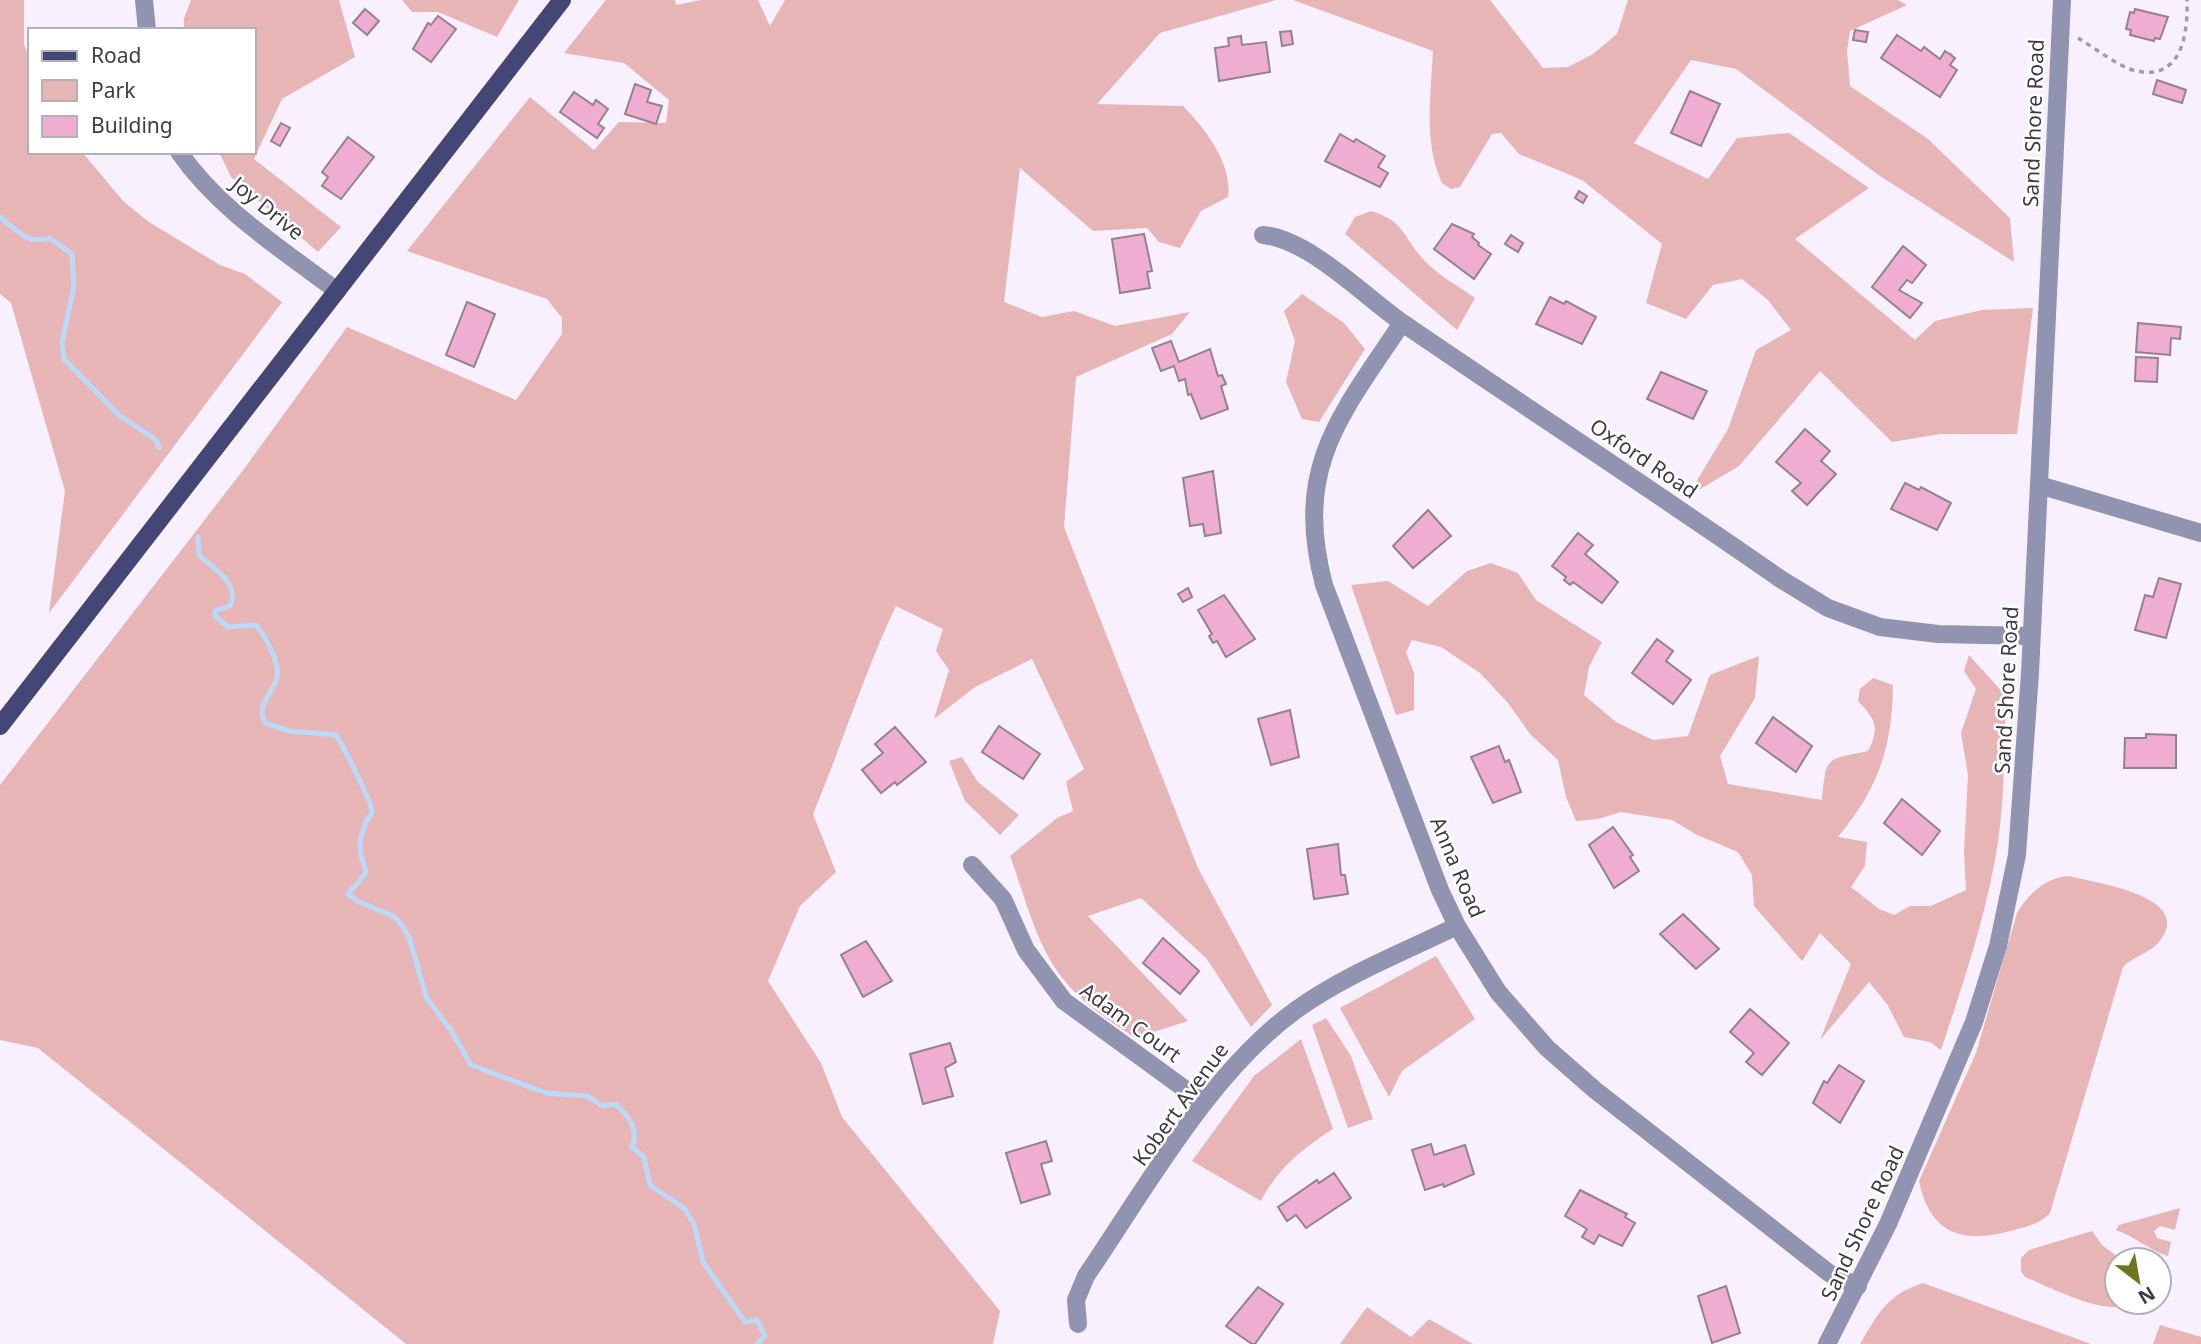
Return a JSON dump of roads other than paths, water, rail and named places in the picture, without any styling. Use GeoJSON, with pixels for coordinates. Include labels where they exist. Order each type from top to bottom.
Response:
{"type":"FeatureCollection","features":[{"type":"Feature","properties":{"kind":"main road"},"geometry":{"type":"LineString","coordinates":[[0,726],[562,0]]}},
{"type":"Feature","properties":{"kind":"street"},"geometry":{"type":"LineString","coordinates":[[144,0],[147,28]]}},
{"type":"Feature","properties":{"kind":"street","name":"Sand Shore Road"},"geometry":{"type":"LineString","coordinates":[[1827,1344],[1858,1286],[1951,1082],[1981,1003],[1998,946],[2022,817],[2062,0]]}},
{"type":"Feature","properties":{"kind":"street","name":"Joy Drive"},"geometry":{"type":"LineString","coordinates":[[180,154],[193,172],[221,201],[337,291]]}},
{"type":"Feature","properties":{"kind":"street","name":"Oxford Road"},"geometry":{"type":"LineString","coordinates":[[1263,235],[1286,239],[1311,253],[1402,323],[1782,580],[1828,608],[1892,629],[2031,636]]}},
{"type":"Feature","properties":{"kind":"street","name":"Anna Road"},"geometry":{"type":"LineString","coordinates":[[1402,323],[1341,414],[1329,437],[1315,491],[1314,540],[1324,585],[1440,890],[1457,926],[1498,992],[1527,1028],[1568,1069],[1829,1273],[1858,1286]]}},
{"type":"Feature","properties":{"kind":"street"},"geometry":{"type":"LineString","coordinates":[[2039,485],[2201,533]]}},
{"type":"Feature","properties":{"kind":"street","name":"Adam Court"},"geometry":{"type":"LineString","coordinates":[[972,864],[1003,899],[1026,950],[1064,1002],[1204,1103]]}},
{"type":"Feature","properties":{"kind":"street","name":"Kobert Avenue"},"geometry":{"type":"LineString","coordinates":[[1078,1324],[1076,1300],[1086,1276],[1204,1103],[1248,1049],[1296,1010],[1457,926]]}},
{"type":"Feature","properties":{"kind":"waterway"},"geometry":{"type":"LineString","coordinates":[[0,217],[28,238],[49,238],[72,254],[74,286],[62,343],[64,359],[119,415],[156,440],[159,448]]}},
{"type":"Feature","properties":{"kind":"waterway"},"geometry":{"type":"LineString","coordinates":[[198,537],[199,555],[218,571],[232,591],[230,606],[215,611],[215,616],[228,627],[256,625],[274,657],[277,677],[263,704],[262,716],[265,723],[290,731],[336,735],[368,799],[372,813],[360,842],[366,873],[348,894],[357,901],[395,917],[401,924],[409,937],[427,999],[451,1030],[471,1065],[546,1093],[588,1096],[602,1106],[615,1104],[624,1112],[633,1128],[632,1147],[644,1157],[650,1185],[685,1209],[694,1224],[703,1262],[745,1322],[757,1320],[765,1336],[757,1344]]}}]}
